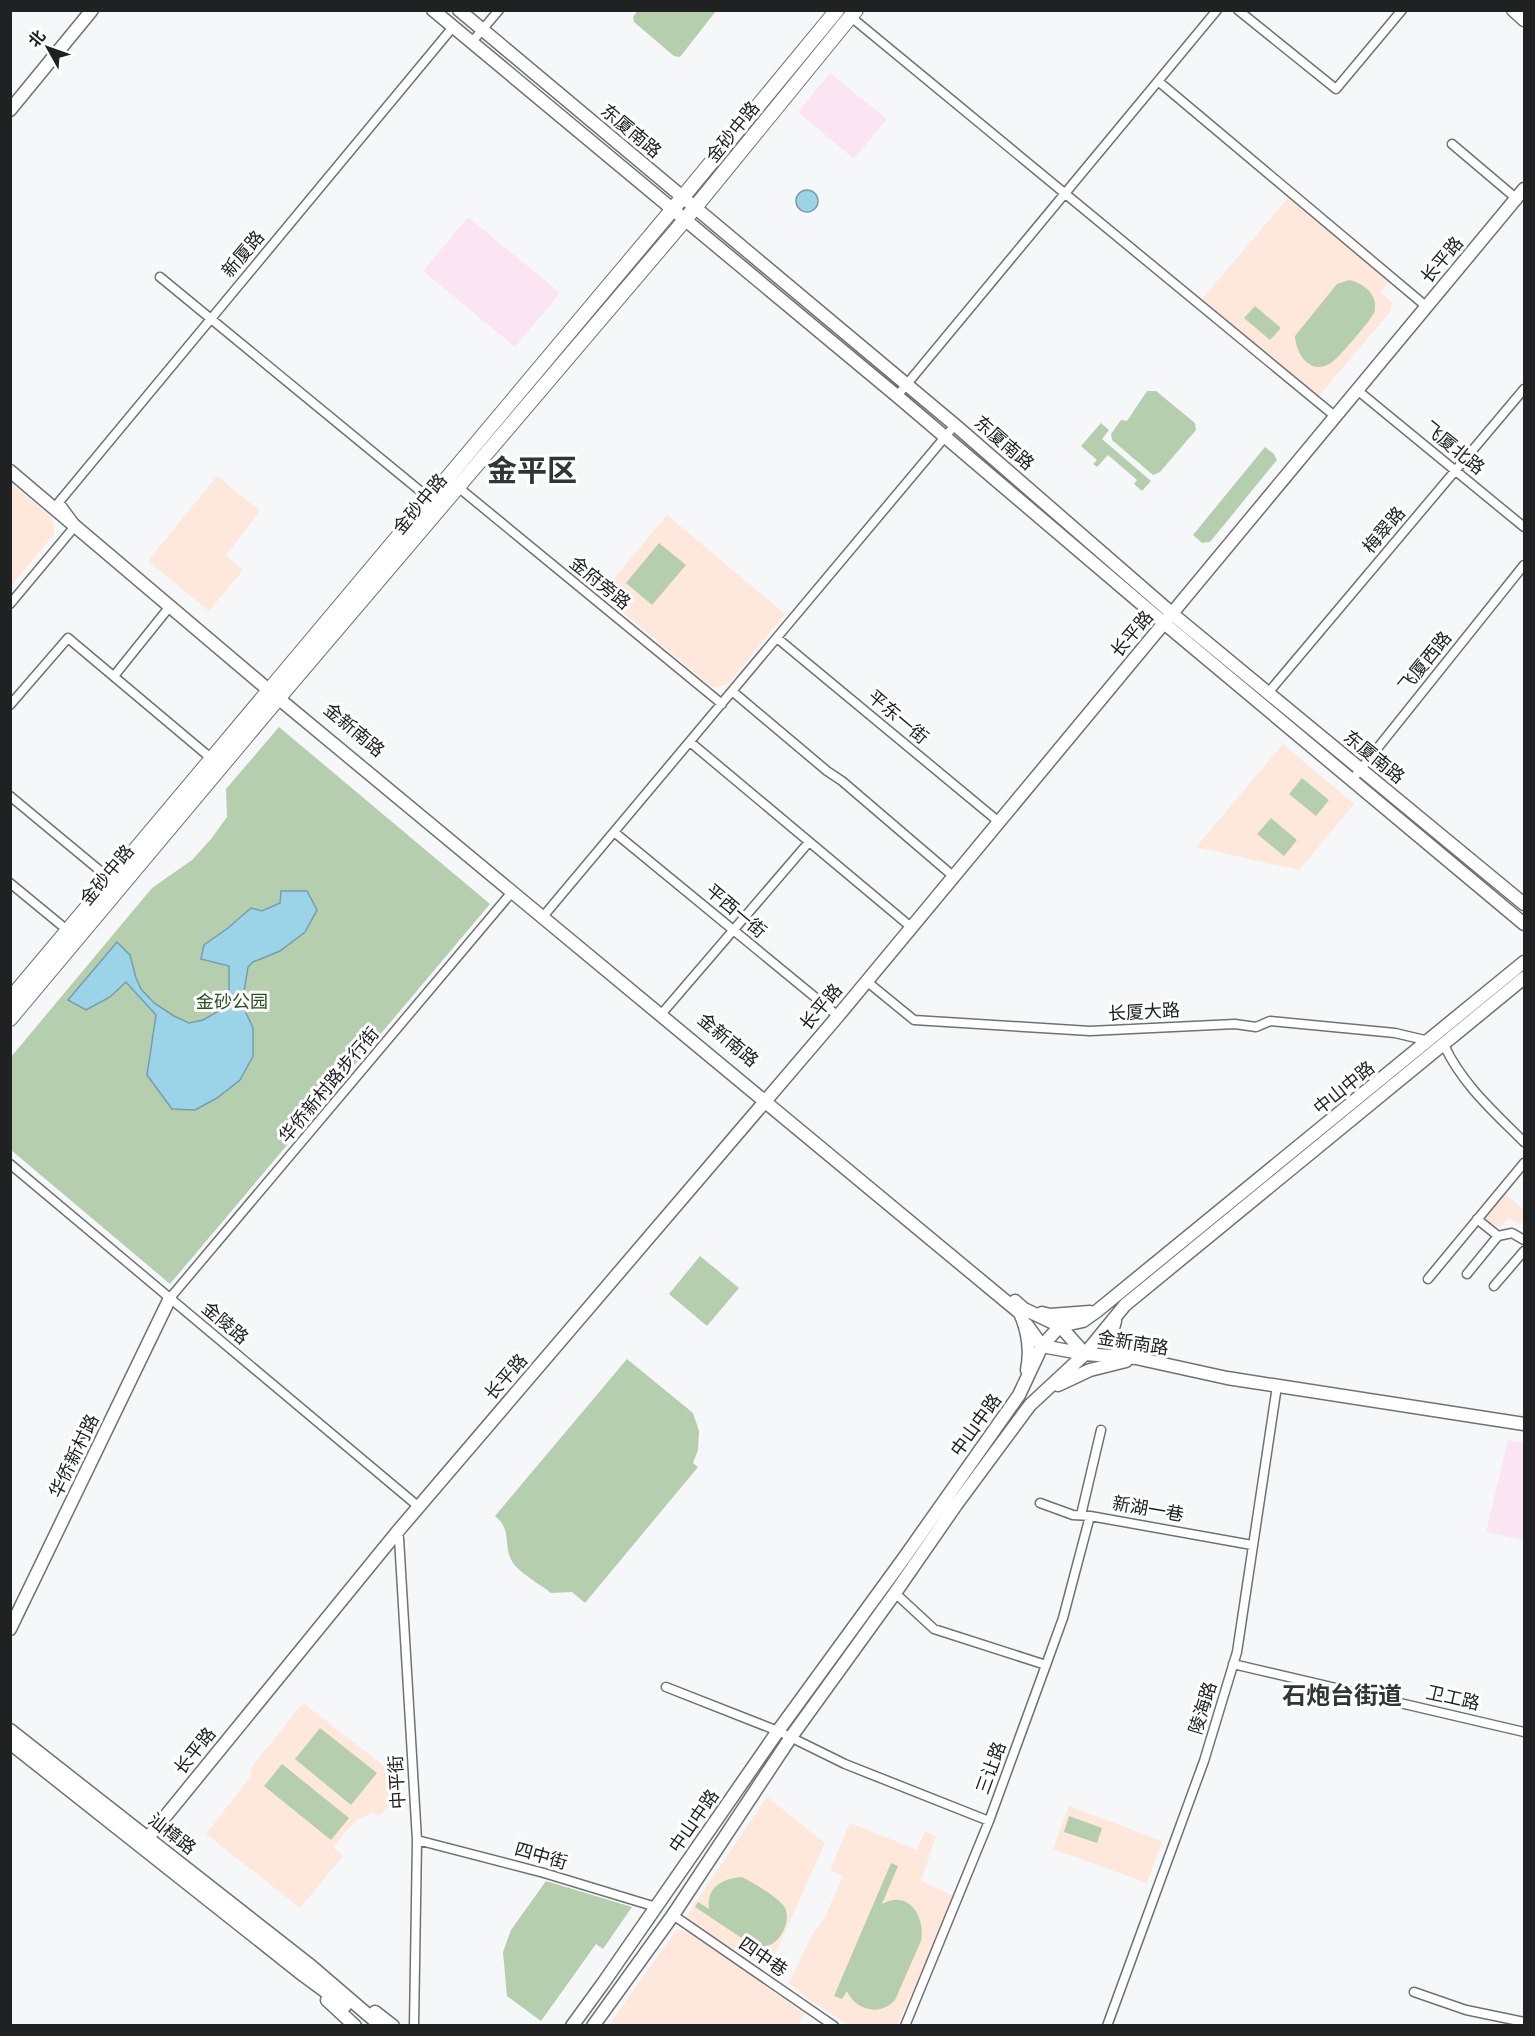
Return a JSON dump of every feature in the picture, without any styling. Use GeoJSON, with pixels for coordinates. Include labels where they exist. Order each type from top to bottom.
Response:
{"type":"FeatureCollection","features":[{"type":"Feature","properties":{"kind":"main road","name":"金砂中路"},"geometry":{"type":"LineString","coordinates":[[10,1019],[430,499],[683,198],[837,10]]}},
{"type":"Feature","properties":{"kind":"main road","name":"金砂中路"},"geometry":{"type":"LineString","coordinates":[[10,999],[276,692],[458,487],[695,208],[854,14]]}},
{"type":"Feature","properties":{"kind":"street"},"geometry":{"type":"LineString","coordinates":[[10,110],[92,10]]}},
{"type":"Feature","properties":{"kind":"street","name":"东厦南路"},"geometry":{"type":"LineString","coordinates":[[432,10],[946,437],[1170,620],[1268,693],[1524,904]]}},
{"type":"Feature","properties":{"kind":"street","name":"东厦南路"},"geometry":{"type":"LineString","coordinates":[[459,10],[956,425],[1170,620],[1352,780],[1524,924]]}},
{"type":"Feature","properties":{"kind":"street"},"geometry":{"type":"LineString","coordinates":[[471,43],[499,10]]}},
{"type":"Feature","properties":{"kind":"street"},"geometry":{"type":"LineString","coordinates":[[897,396],[1218,10]]}},
{"type":"Feature","properties":{"kind":"street"},"geometry":{"type":"LineString","coordinates":[[1238,10],[1336,89],[1402,10]]}},
{"type":"Feature","properties":{"kind":"street"},"geometry":{"type":"LineString","coordinates":[[1513,10],[1524,20]]}},
{"type":"Feature","properties":{"kind":"street"},"geometry":{"type":"LineString","coordinates":[[854,14],[1065,194],[1336,417]]}},
{"type":"Feature","properties":{"kind":"street","name":"新厦路"},"geometry":{"type":"LineString","coordinates":[[59,502],[453,27]]}},
{"type":"Feature","properties":{"kind":"street"},"geometry":{"type":"LineString","coordinates":[[1158,81],[1427,307]]}},
{"type":"Feature","properties":{"kind":"street"},"geometry":{"type":"LineString","coordinates":[[1452,144],[1522,196]]}},
{"type":"Feature","properties":{"kind":"street","name":"长平路"},"geometry":{"type":"LineString","coordinates":[[146,1843],[419,1507],[870,984],[1427,307],[1522,196]]}},
{"type":"Feature","properties":{"kind":"street","name":"长平路"},"geometry":{"type":"LineString","coordinates":[[146,1843],[399,1538],[769,1101],[953,876],[1362,394],[1522,196]]}},
{"type":"Feature","properties":{"kind":"street"},"geometry":{"type":"LineString","coordinates":[[160,278],[430,499]]}},
{"type":"Feature","properties":{"kind":"street","name":"梅翠路"},"geometry":{"type":"LineString","coordinates":[[1268,693],[1524,389]]}},
{"type":"Feature","properties":{"kind":"street","name":"飞厦北路"},"geometry":{"type":"LineString","coordinates":[[1362,394],[1524,527]]}},
{"type":"Feature","properties":{"kind":"street"},"geometry":{"type":"LineString","coordinates":[[546,913],[956,425]]}},
{"type":"Feature","properties":{"kind":"street","name":"金新南路"},"geometry":{"type":"LineString","coordinates":[[10,462],[512,892],[1022,1311],[1060,1326],[1085,1354],[1136,1358],[1176,1368],[1277,1386],[1524,1424]]}},
{"type":"Feature","properties":{"kind":"street","name":"金新南路"},"geometry":{"type":"LineString","coordinates":[[10,471],[546,913],[769,1101]]}},
{"type":"Feature","properties":{"kind":"street","name":"金府旁路"},"geometry":{"type":"LineString","coordinates":[[458,487],[722,704]]}},
{"type":"Feature","properties":{"kind":"street"},"geometry":{"type":"LineString","coordinates":[[10,604],[76,525],[59,502]]}},
{"type":"Feature","properties":{"kind":"street","name":"飞厦西路"},"geometry":{"type":"LineString","coordinates":[[1352,780],[1524,566]]}},
{"type":"Feature","properties":{"kind":"street"},"geometry":{"type":"LineString","coordinates":[[114,676],[171,606]]}},
{"type":"Feature","properties":{"kind":"street"},"geometry":{"type":"LineString","coordinates":[[10,705],[68,638],[206,754]]}},
{"type":"Feature","properties":{"kind":"street","name":"平东一街"},"geometry":{"type":"LineString","coordinates":[[777,638],[999,822]]}},
{"type":"Feature","properties":{"kind":"street"},"geometry":{"type":"LineString","coordinates":[[732,691],[953,876]]}},
{"type":"Feature","properties":{"kind":"street"},"geometry":{"type":"LineString","coordinates":[[690,742],[911,927]]}},
{"type":"Feature","properties":{"kind":"street"},"geometry":{"type":"LineString","coordinates":[[10,796],[104,874]]}},
{"type":"Feature","properties":{"kind":"street","name":"平西一街"},"geometry":{"type":"LineString","coordinates":[[614,832],[838,1016]]}},
{"type":"Feature","properties":{"kind":"street"},"geometry":{"type":"LineString","coordinates":[[664,1011],[809,842]]}},
{"type":"Feature","properties":{"kind":"street"},"geometry":{"type":"LineString","coordinates":[[10,883],[61,925]]}},
{"type":"Feature","properties":{"kind":"street","name":"华侨新村路步行街"},"geometry":{"type":"LineString","coordinates":[[170,1298],[512,892]]}},
{"type":"Feature","properties":{"kind":"street","name":"中山中路"},"geometry":{"type":"LineString","coordinates":[[572,2025],[778,1731],[1019,1395],[1042,1346],[1060,1326],[1083,1321],[1097,1311],[1524,962]]}},
{"type":"Feature","properties":{"kind":"street","name":"中山中路"},"geometry":{"type":"LineString","coordinates":[[592,2025],[673,1915],[791,1737],[1030,1405],[1085,1354],[1125,1305],[1524,978]]}},
{"type":"Feature","properties":{"kind":"street","name":"长厦大路"},"geometry":{"type":"LineString","coordinates":[[870,984],[914,1020],[1090,1031],[1235,1024],[1256,1027],[1270,1021],[1395,1033],[1430,1041]]}},
{"type":"Feature","properties":{"kind":"street"},"geometry":{"type":"LineString","coordinates":[[1444,1045],[1453,1065],[1482,1101],[1524,1142]]}},
{"type":"Feature","properties":{"kind":"street"},"geometry":{"type":"LineString","coordinates":[[1428,1279],[1524,1163]]}},
{"type":"Feature","properties":{"kind":"street","name":"金陵路"},"geometry":{"type":"LineString","coordinates":[[10,1164],[419,1507]]}},
{"type":"Feature","properties":{"kind":"street"},"geometry":{"type":"LineString","coordinates":[[1477,1219],[1498,1236]]}},
{"type":"Feature","properties":{"kind":"street"},"geometry":{"type":"LineString","coordinates":[[1467,1274],[1498,1236],[1512,1233],[1524,1239]]}},
{"type":"Feature","properties":{"kind":"street"},"geometry":{"type":"LineString","coordinates":[[1494,1286],[1524,1251]]}},
{"type":"Feature","properties":{"kind":"street","name":"华侨新村路"},"geometry":{"type":"LineString","coordinates":[[10,1629],[170,1298]]}},
{"type":"Feature","properties":{"kind":"street"},"geometry":{"type":"LineString","coordinates":[[1125,1305],[1112,1328],[1111,1336],[1118,1347],[1136,1358]]}},
{"type":"Feature","properties":{"kind":"street"},"geometry":{"type":"LineString","coordinates":[[1022,1311],[1050,1315],[1097,1311]]}},
{"type":"Feature","properties":{"kind":"street"},"geometry":{"type":"LineString","coordinates":[[1022,1311],[1042,1346],[1085,1354]]}},
{"type":"Feature","properties":{"kind":"street"},"geometry":{"type":"LineString","coordinates":[[1019,1395],[1029,1361],[1022,1311]]}},
{"type":"Feature","properties":{"kind":"street"},"geometry":{"type":"LineString","coordinates":[[1030,1405],[1047,1391],[1082,1373],[1136,1358]]}},
{"type":"Feature","properties":{"kind":"street","name":"陵海路"},"geometry":{"type":"LineString","coordinates":[[1107,2025],[1204,1761],[1237,1652],[1277,1386]]}},
{"type":"Feature","properties":{"kind":"street","name":"三让路"},"geometry":{"type":"LineString","coordinates":[[905,2025],[989,1821],[1063,1618],[1101,1430]]}},
{"type":"Feature","properties":{"kind":"street","name":"新湖一巷"},"geometry":{"type":"LineString","coordinates":[[1040,1503],[1073,1515],[1252,1545]]}},
{"type":"Feature","properties":{"kind":"street","name":"中平街"},"geometry":{"type":"LineString","coordinates":[[399,1538],[417,1840],[414,2025]]}},
{"type":"Feature","properties":{"kind":"street"},"geometry":{"type":"LineString","coordinates":[[895,1593],[934,1629],[1046,1665]]}},
{"type":"Feature","properties":{"kind":"street","name":"卫工路"},"geometry":{"type":"LineString","coordinates":[[1233,1664],[1524,1732]]}},
{"type":"Feature","properties":{"kind":"street"},"geometry":{"type":"LineString","coordinates":[[666,1687],[778,1731],[845,1764],[989,1821]]}},
{"type":"Feature","properties":{"kind":"street","name":"汕樟路"},"geometry":{"type":"LineString","coordinates":[[10,1730],[146,1843],[346,2002],[369,2025]]}},
{"type":"Feature","properties":{"kind":"street","name":"汕樟路"},"geometry":{"type":"LineString","coordinates":[[10,1743],[146,1843]]}},
{"type":"Feature","properties":{"kind":"street","name":"四中街"},"geometry":{"type":"LineString","coordinates":[[417,1840],[656,1907]]}},
{"type":"Feature","properties":{"kind":"street","name":"四中巷"},"geometry":{"type":"LineString","coordinates":[[673,1915],[834,2025]]}},
{"type":"Feature","properties":{"kind":"street","name":"汕樟路"},"geometry":{"type":"LineString","coordinates":[[307,1970],[339,2012],[355,2025]]}},
{"type":"Feature","properties":{"kind":"street","name":"汕樟路"},"geometry":{"type":"LineString","coordinates":[[307,1970],[353,1994],[393,2025]]}},
{"type":"Feature","properties":{"kind":"street"},"geometry":{"type":"LineString","coordinates":[[1414,1992],[1466,2010],[1524,2022]]}},
{"type":"Feature","properties":{"kind":"street","name":"汕樟路"},"geometry":{"type":"LineString","coordinates":[[346,2002],[381,2025]]}},
{"type":"Feature","properties":{"kind":"shaded area"},"geometry":{"type":"Polygon","coordinates":[[[830,73],[887,119],[854,159],[798,112],[830,73]]]}},
{"type":"Feature","properties":{"kind":"shaded area"},"geometry":{"type":"Polygon","coordinates":[[[1289,197],[1389,281],[1380,292],[1392,302],[1390,312],[1318,397],[1202,299],[1289,197]]]}},
{"type":"Feature","properties":{"kind":"shaded area"},"geometry":{"type":"Polygon","coordinates":[[[468,217],[560,293],[515,347],[423,271],[468,217]]]}},
{"type":"Feature","properties":{"kind":"shaded area"},"geometry":{"type":"Polygon","coordinates":[[[217,476],[260,511],[226,555],[243,570],[209,611],[148,561],[217,476]]]}},
{"type":"Feature","properties":{"kind":"shaded area"},"geometry":{"type":"Polygon","coordinates":[[[11,484],[51,517],[54,534],[11,586],[11,484]]]}},
{"type":"Feature","properties":{"kind":"shaded area"},"geometry":{"type":"Polygon","coordinates":[[[667,515],[785,614],[728,684],[713,688],[601,594],[667,515]]]}},
{"type":"Feature","properties":{"kind":"shaded area"},"geometry":{"type":"Polygon","coordinates":[[[1283,744],[1354,804],[1299,870],[1196,847],[1283,744]]]}},
{"type":"Feature","properties":{"kind":"shaded area"},"geometry":{"type":"Polygon","coordinates":[[[1505,1194],[1524,1210],[1524,1219],[1520,1225],[1509,1218],[1501,1227],[1494,1227],[1484,1218],[1505,1194]]]}},
{"type":"Feature","properties":{"kind":"shaded area"},"geometry":{"type":"Polygon","coordinates":[[[1508,1440],[1524,1443],[1524,1540],[1486,1532],[1508,1440]]]}},
{"type":"Feature","properties":{"kind":"shaded area"},"geometry":{"type":"Polygon","coordinates":[[[303,1703],[388,1769],[389,1805],[379,1816],[373,1812],[354,1822],[333,1847],[343,1856],[300,1908],[206,1834],[251,1776],[251,1768],[303,1703]]]}},
{"type":"Feature","properties":{"kind":"shaded area"},"geometry":{"type":"Polygon","coordinates":[[[767,1797],[825,1843],[769,1968],[706,1934],[685,1918],[767,1797]]]}},
{"type":"Feature","properties":{"kind":"shaded area"},"geometry":{"type":"Polygon","coordinates":[[[1069,1806],[1162,1841],[1147,1883],[1053,1849],[1069,1806]]]}},
{"type":"Feature","properties":{"kind":"shaded area"},"geometry":{"type":"Polygon","coordinates":[[[850,1823],[917,1850],[925,1831],[936,1836],[921,1881],[956,1897],[897,2025],[849,2025],[809,2000],[789,1983],[812,1935],[825,1917],[843,1876],[830,1870],[850,1823]]]}},
{"type":"Feature","properties":{"kind":"shaded area"},"geometry":{"type":"Polygon","coordinates":[[[677,1929],[690,1933],[805,2014],[798,2025],[609,2025],[677,1929]]]}},
{"type":"Feature","properties":{"kind":"green space"},"geometry":{"type":"Polygon","coordinates":[[[638,10],[716,11],[680,57],[674,56],[634,22],[633,17],[638,10]]]}},
{"type":"Feature","properties":{"kind":"green space"},"geometry":{"type":"Polygon","coordinates":[[[1349,280],[1362,285],[1369,291],[1374,299],[1374,313],[1354,340],[1335,360],[1323,366],[1311,365],[1301,356],[1295,336],[1337,284],[1349,280]]]}},
{"type":"Feature","properties":{"kind":"green space"},"geometry":{"type":"Polygon","coordinates":[[[1255,306],[1281,328],[1270,340],[1244,318],[1255,306]]]}},
{"type":"Feature","properties":{"kind":"green space"},"geometry":{"type":"Polygon","coordinates":[[[1147,391],[1156,391],[1195,423],[1196,430],[1160,472],[1153,475],[1112,440],[1111,434],[1121,420],[1127,421],[1147,391]]]}},
{"type":"Feature","properties":{"kind":"green space"},"geometry":{"type":"Polygon","coordinates":[[[1101,423],[1109,430],[1102,439],[1151,481],[1142,491],[1134,484],[1137,480],[1108,455],[1097,467],[1093,464],[1097,460],[1081,446],[1101,423]]]}},
{"type":"Feature","properties":{"kind":"green space"},"geometry":{"type":"Polygon","coordinates":[[[1265,447],[1274,454],[1277,460],[1210,542],[1202,543],[1193,535],[1265,447]]]}},
{"type":"Feature","properties":{"kind":"green space"},"geometry":{"type":"Polygon","coordinates":[[[659,543],[686,565],[652,605],[626,583],[659,543]]]}},
{"type":"Feature","properties":{"kind":"green space","name":"金砂公园"},"geometry":{"type":"Polygon","coordinates":[[[279,727],[490,904],[170,1284],[11,1150],[11,1057],[152,888],[192,860],[211,839],[227,817],[226,789],[279,727]]]}},
{"type":"Feature","properties":{"kind":"green space"},"geometry":{"type":"Polygon","coordinates":[[[1302,778],[1329,800],[1316,816],[1289,794],[1302,778]]]}},
{"type":"Feature","properties":{"kind":"green space"},"geometry":{"type":"Polygon","coordinates":[[[1271,818],[1297,840],[1284,856],[1257,834],[1271,818]]]}},
{"type":"Feature","properties":{"kind":"green space"},"geometry":{"type":"Polygon","coordinates":[[[700,1256],[739,1288],[707,1326],[669,1294],[700,1256]]]}},
{"type":"Feature","properties":{"kind":"green space"},"geometry":{"type":"Polygon","coordinates":[[[627,1359],[693,1413],[699,1431],[698,1450],[693,1463],[698,1467],[585,1603],[572,1592],[551,1593],[516,1567],[510,1557],[504,1527],[495,1516],[627,1359]]]}},
{"type":"Feature","properties":{"kind":"green space"},"geometry":{"type":"Polygon","coordinates":[[[320,1728],[377,1773],[351,1805],[295,1759],[320,1728]]]}},
{"type":"Feature","properties":{"kind":"green space"},"geometry":{"type":"Polygon","coordinates":[[[282,1764],[349,1818],[331,1840],[264,1786],[282,1764]]]}},
{"type":"Feature","properties":{"kind":"green space"},"geometry":{"type":"Polygon","coordinates":[[[1069,1816],[1102,1828],[1097,1843],[1064,1832],[1069,1816]]]}},
{"type":"Feature","properties":{"kind":"green space"},"geometry":{"type":"Polygon","coordinates":[[[891,1863],[898,1866],[882,1904],[891,1900],[900,1900],[913,1907],[918,1914],[922,1932],[921,1941],[895,2000],[875,2010],[856,2003],[847,1991],[842,1999],[834,1996],[891,1863]]]}},
{"type":"Feature","properties":{"kind":"green space"},"geometry":{"type":"Polygon","coordinates":[[[742,1877],[772,1896],[785,1908],[787,1918],[782,1934],[770,1945],[755,1947],[695,1907],[698,1902],[709,1909],[710,1894],[713,1889],[726,1880],[742,1877]]]}},
{"type":"Feature","properties":{"kind":"green space"},"geometry":{"type":"Polygon","coordinates":[[[546,1881],[632,1907],[603,1949],[596,1944],[541,2021],[507,1996],[503,1952],[511,1930],[546,1881]]]}},
{"type":"Feature","properties":{"kind":"water"},"geometry":{"type":"Polygon","coordinates":[[[807,190],[815,193],[818,201],[815,209],[807,212],[799,209],[796,201],[799,193],[807,190]]]}},
{"type":"Feature","properties":{"kind":"water"},"geometry":{"type":"Polygon","coordinates":[[[281,891],[307,891],[317,910],[305,932],[280,951],[253,962],[248,967],[242,1004],[253,1028],[253,1056],[240,1080],[217,1098],[195,1110],[172,1109],[147,1075],[156,1015],[126,982],[110,997],[86,1010],[68,1000],[117,942],[130,955],[141,989],[154,1003],[189,1023],[203,1020],[219,1011],[229,992],[229,966],[201,959],[204,945],[251,908],[262,911],[280,903],[281,891]]]}},
{"type":"Feature","properties":{"kind":"district","name":"金平区"},"geometry":{"type":"Point","coordinates":[532,470]}},
{"type":"Feature","properties":{"kind":"district","name":"石炮台街道"},"geometry":{"type":"Point","coordinates":[1342,1695]}}]}
